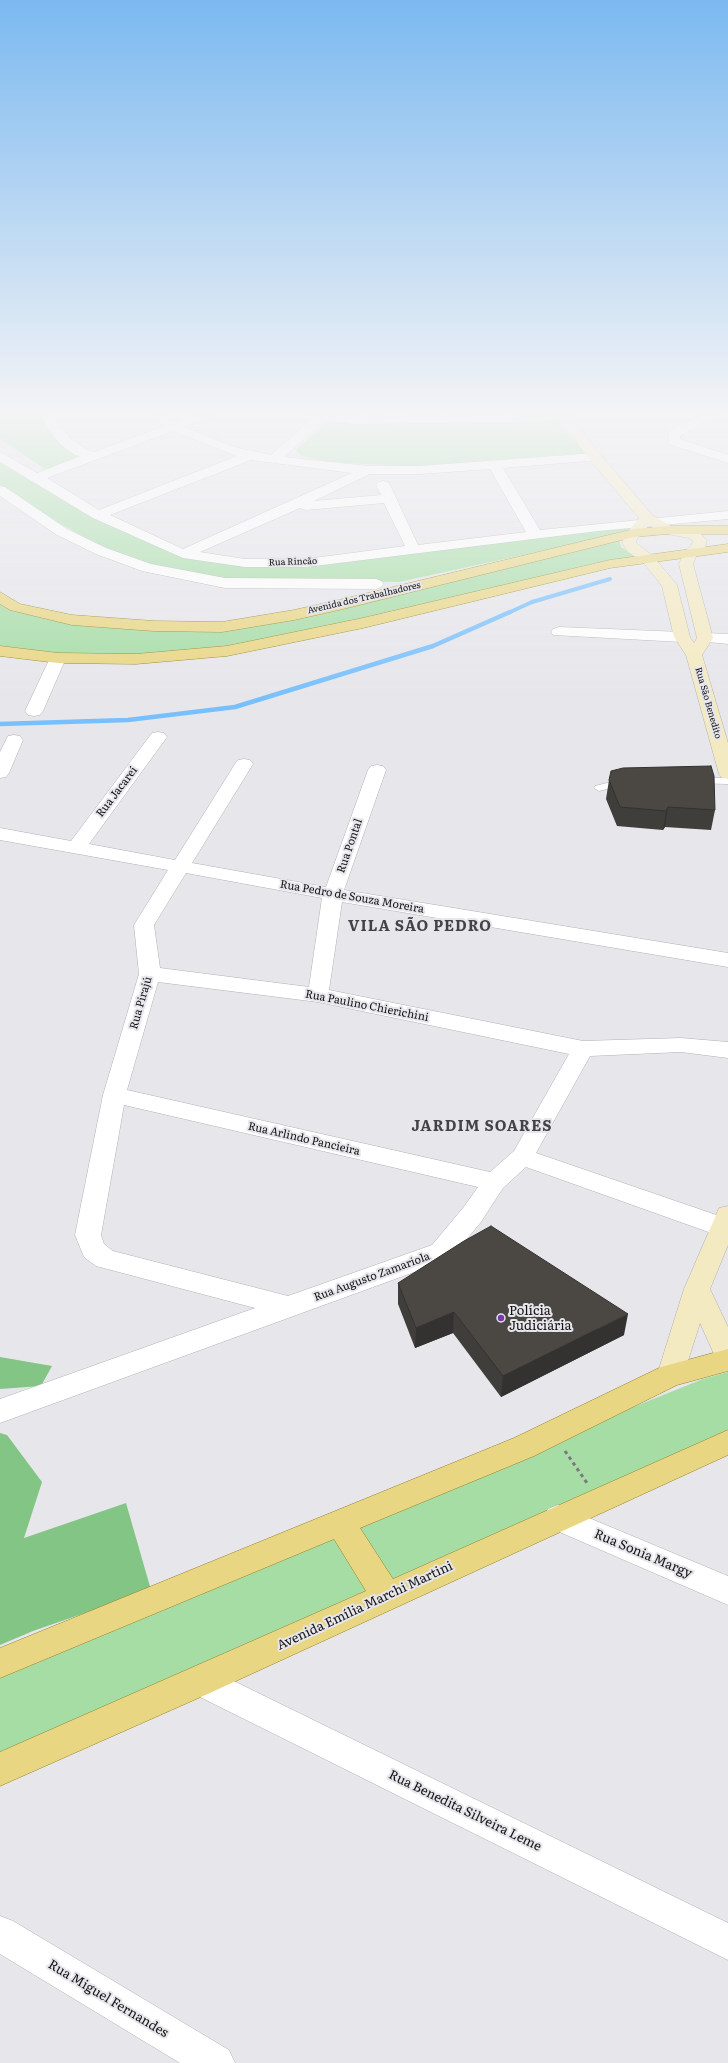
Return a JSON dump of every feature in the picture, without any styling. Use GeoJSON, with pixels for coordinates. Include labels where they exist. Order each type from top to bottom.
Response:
{"type":"FeatureCollection","features":[{"type":"Feature","properties":{"kind":"main road"},"geometry":{"type":"LineString","coordinates":[[633,507],[645,524],[667,530],[693,534],[700,540],[698,548],[691,552],[686,564],[705,638],[681,633]]}},
{"type":"Feature","properties":{"kind":"main road","name":"Avenida dos Trabalhadores"},"geometry":{"type":"LineString","coordinates":[[0,597],[15,607],[72,620],[154,626],[222,627],[294,615],[343,604],[645,524],[667,530],[728,530]]}},
{"type":"Feature","properties":{"kind":"main road","name":"Rua São Benedito"},"geometry":{"type":"LineString","coordinates":[[645,524],[630,538],[629,543],[633,549],[648,559],[669,586],[681,633],[694,655],[728,774]]}},
{"type":"Feature","properties":{"kind":"main road"},"geometry":{"type":"LineString","coordinates":[[0,651],[58,658],[136,659],[227,651],[363,623],[610,564],[728,548]]}},
{"type":"Feature","properties":{"kind":"main road","name":"Rua São Benedito"},"geometry":{"type":"LineString","coordinates":[[694,655],[705,638]]}},
{"type":"Feature","properties":{"kind":"main road"},"geometry":{"type":"LineString","coordinates":[[671,1375],[697,1289],[725,1221]]}},
{"type":"Feature","properties":{"kind":"main road"},"geometry":{"type":"LineString","coordinates":[[697,1289],[728,1356]]}},
{"type":"Feature","properties":{"kind":"main road"},"geometry":{"type":"LineString","coordinates":[[0,1663],[524,1447],[671,1375],[728,1360]]}},
{"type":"Feature","properties":{"kind":"main road","name":"Avenida Emília Marchi Martini"},"geometry":{"type":"LineString","coordinates":[[0,1769],[201,1681],[728,1442]]}},
{"type":"Feature","properties":{"kind":"main road"},"geometry":{"type":"LineString","coordinates":[[340,1523],[386,1596]]}},
{"type":"Feature","properties":{"kind":"street"},"geometry":{"type":"LineString","coordinates":[[25,507],[62,532],[101,551],[147,568],[225,583],[376,584]]}},
{"type":"Feature","properties":{"kind":"street","name":"Rua Rincão"},"geometry":{"type":"LineString","coordinates":[[85,507],[98,515],[183,554],[245,563],[306,563],[414,551],[535,534],[728,515]]}},
{"type":"Feature","properties":{"kind":"street"},"geometry":{"type":"LineString","coordinates":[[98,515],[118,507]]}},
{"type":"Feature","properties":{"kind":"street"},"geometry":{"type":"LineString","coordinates":[[183,554],[288,508],[295,507]]}},
{"type":"Feature","properties":{"kind":"street"},"geometry":{"type":"LineString","coordinates":[[393,507],[414,551]]}},
{"type":"Feature","properties":{"kind":"street"},"geometry":{"type":"LineString","coordinates":[[519,507],[535,534]]}},
{"type":"Feature","properties":{"kind":"street"},"geometry":{"type":"LineString","coordinates":[[326,584],[344,592],[343,604]]}},
{"type":"Feature","properties":{"kind":"street"},"geometry":{"type":"LineString","coordinates":[[559,632],[681,633]]}},
{"type":"Feature","properties":{"kind":"street"},"geometry":{"type":"LineString","coordinates":[[705,638],[728,639]]}},
{"type":"Feature","properties":{"kind":"street"},"geometry":{"type":"LineString","coordinates":[[34,710],[58,658]]}},
{"type":"Feature","properties":{"kind":"street","name":"Rua Jacareí"},"geometry":{"type":"LineString","coordinates":[[76,848],[158,736]]}},
{"type":"Feature","properties":{"kind":"street"},"geometry":{"type":"LineString","coordinates":[[0,773],[14,740]]}},
{"type":"Feature","properties":{"kind":"street","name":"Rua Pirajú"},"geometry":{"type":"LineString","coordinates":[[244,764],[144,925],[150,974],[114,1095],[88,1235],[93,1250],[105,1259],[289,1307]]}},
{"type":"Feature","properties":{"kind":"street","name":"Rua Pontal"},"geometry":{"type":"LineString","coordinates":[[318,995],[333,894],[377,770]]}},
{"type":"Feature","properties":{"kind":"street","name":"Rua Pedro de Souza Moreira"},"geometry":{"type":"LineString","coordinates":[[0,834],[333,894],[728,960]]}},
{"type":"Feature","properties":{"kind":"street","name":"Rua Paulino Chierichini"},"geometry":{"type":"LineString","coordinates":[[150,974],[318,995],[584,1049]]}},
{"type":"Feature","properties":{"kind":"street"},"geometry":{"type":"LineString","coordinates":[[584,1049],[681,1045],[728,1050]]}},
{"type":"Feature","properties":{"kind":"street","name":"Rua Augusto Zamariola"},"geometry":{"type":"LineString","coordinates":[[0,1411],[441,1252],[472,1215],[494,1182],[522,1157],[584,1049]]}},
{"type":"Feature","properties":{"kind":"street","name":"Rua Arlindo Pancieira"},"geometry":{"type":"LineString","coordinates":[[114,1095],[494,1182]]}},
{"type":"Feature","properties":{"kind":"street"},"geometry":{"type":"LineString","coordinates":[[522,1157],[725,1221]]}},
{"type":"Feature","properties":{"kind":"street","name":"Rua Sonia Margy"},"geometry":{"type":"LineString","coordinates":[[558,1518],[728,1590]]}},
{"type":"Feature","properties":{"kind":"street","name":"Rua Benedita Silveira Leme"},"geometry":{"type":"LineString","coordinates":[[201,1681],[728,1942]]}},
{"type":"Feature","properties":{"kind":"street","name":"Rua Miguel Fernandes"},"geometry":{"type":"LineString","coordinates":[[0,1934],[216,2063]]}},
{"type":"Feature","properties":{"kind":"lane"},"geometry":{"type":"LineString","coordinates":[[683,781],[728,781]]}},
{"type":"Feature","properties":{"kind":"lane"},"geometry":{"type":"LineString","coordinates":[[599,788],[613,783],[630,782]]}},
{"type":"Feature","properties":{"kind":"path"},"geometry":{"type":"LineString","coordinates":[[553,1432],[598,1500]]}},
{"type":"Feature","properties":{"kind":"green space"},"geometry":{"type":"Polygon","coordinates":[[[32,507],[89,507],[175,554],[267,566],[333,564],[549,535],[636,526],[629,532],[399,582],[233,580],[193,575],[116,555],[32,507]]]}},
{"type":"Feature","properties":{"kind":"green space"},"geometry":{"type":"Polygon","coordinates":[[[619,539],[621,547],[637,557],[595,563],[365,620],[225,648],[135,656],[59,656],[0,648],[0,601],[60,621],[251,626],[619,539]]]}},
{"type":"Feature","properties":{"kind":"green space"},"geometry":{"type":"Polygon","coordinates":[[[0,1357],[52,1366],[41,1386],[0,1389],[0,1357]]]}},
{"type":"Feature","properties":{"kind":"green space"},"geometry":{"type":"Polygon","coordinates":[[[728,1372],[728,1433],[391,1583],[356,1529],[537,1453],[631,1408],[703,1379],[728,1372]]]}},
{"type":"Feature","properties":{"kind":"green space"},"geometry":{"type":"Polygon","coordinates":[[[0,1433],[7,1435],[42,1482],[24,1538],[126,1503],[151,1590],[33,1631],[0,1645],[0,1433]]]}},
{"type":"Feature","properties":{"kind":"green space"},"geometry":{"type":"Polygon","coordinates":[[[332,1537],[372,1590],[0,1754],[0,1677],[332,1537]]]}},
{"type":"Feature","properties":{"kind":"building"},"geometry":{"type":"Polygon","coordinates":[[[711,766],[714,776],[715,810],[668,807],[666,811],[620,807],[609,780],[611,771],[623,768],[711,766]]]}},
{"type":"Feature","properties":{"kind":"building","name":"Polícia Judiciária"},"geometry":{"type":"Polygon","coordinates":[[[491,1226],[628,1314],[503,1376],[454,1312],[416,1328],[398,1283],[464,1241],[491,1226]]]}},
{"type":"Feature","properties":{"kind":"waterway"},"geometry":{"type":"LineString","coordinates":[[508,613],[532,602],[610,579]]}},
{"type":"Feature","properties":{"kind":"waterway"},"geometry":{"type":"LineString","coordinates":[[0,724],[128,720],[235,707],[433,646],[510,612]]}},
{"type":"Feature","properties":{"kind":"place","name":"Polícia Judiciária"},"geometry":{"type":"Point","coordinates":[501,1318]}},
{"type":"Feature","properties":{"kind":"district","name":"VILA SÃO PEDRO"},"geometry":{"type":"Point","coordinates":[420,927]}},
{"type":"Feature","properties":{"kind":"district","name":"JARDIM SOARES"},"geometry":{"type":"Point","coordinates":[482,1127]}}]}
